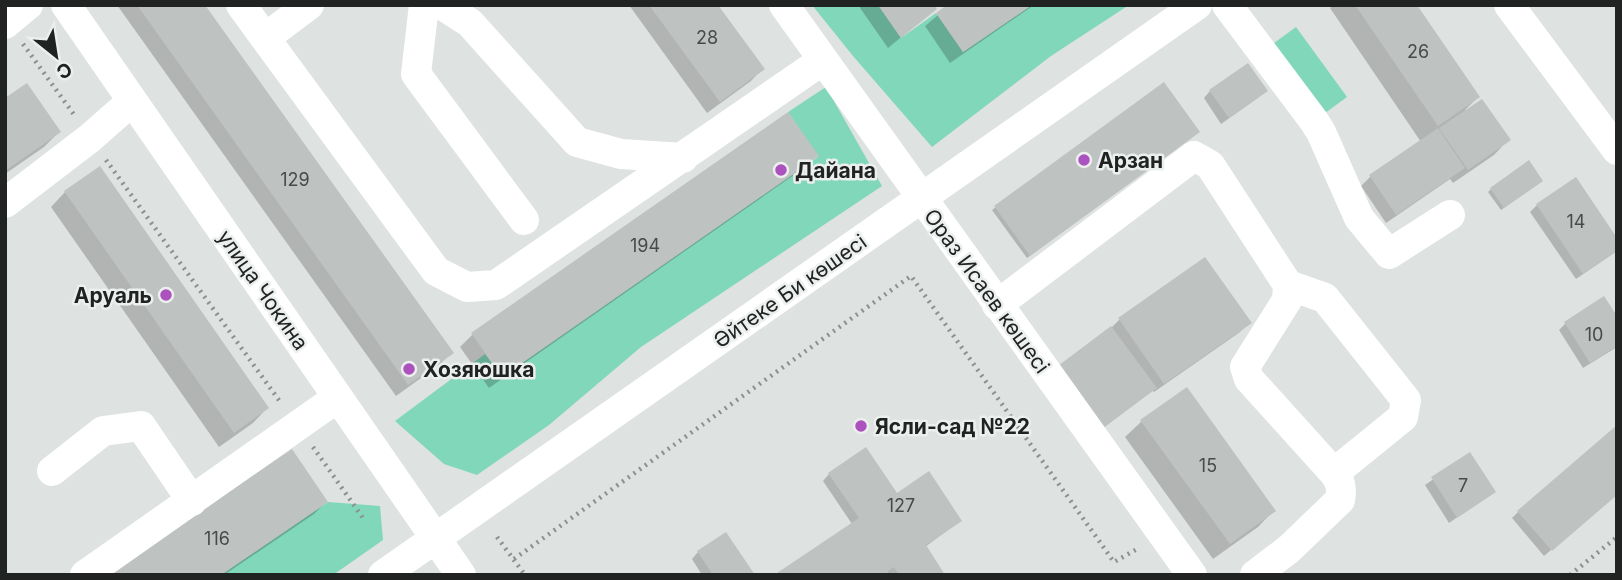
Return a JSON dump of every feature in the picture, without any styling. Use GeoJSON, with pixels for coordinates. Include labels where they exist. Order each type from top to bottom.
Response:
{"type":"FeatureCollection","features":[{"type":"Feature","properties":{"kind":"street","name":"улица Чокина"},"geometry":{"type":"LineString","coordinates":[[66,5],[461,575]]}},
{"type":"Feature","properties":{"kind":"street"},"geometry":{"type":"LineString","coordinates":[[241,5],[436,271],[467,288],[496,285],[823,60]]}},
{"type":"Feature","properties":{"kind":"street"},"geometry":{"type":"LineString","coordinates":[[265,38],[309,5]]}},
{"type":"Feature","properties":{"kind":"street"},"geometry":{"type":"LineString","coordinates":[[424,5],[416,74],[524,220]]}},
{"type":"Feature","properties":{"kind":"street"},"geometry":{"type":"LineString","coordinates":[[442,5],[470,23],[577,142],[621,154],[683,158]]}},
{"type":"Feature","properties":{"kind":"street","name":"Ораз Исаев көшесі"},"geometry":{"type":"LineString","coordinates":[[784,5],[1192,575]]}},
{"type":"Feature","properties":{"kind":"street","name":"Әйтеке Би көшесі"},"geometry":{"type":"LineString","coordinates":[[383,575],[1197,5]]}},
{"type":"Feature","properties":{"kind":"street"},"geometry":{"type":"LineString","coordinates":[[1227,5],[1314,121],[1359,218],[1389,254],[1450,215]]}},
{"type":"Feature","properties":{"kind":"street"},"geometry":{"type":"LineString","coordinates":[[1509,5],[1617,149]]}},
{"type":"Feature","properties":{"kind":"street"},"geometry":{"type":"LineString","coordinates":[[5,203],[90,138],[132,101]]}},
{"type":"Feature","properties":{"kind":"street"},"geometry":{"type":"LineString","coordinates":[[997,305],[1194,156],[1210,165],[1288,285],[1287,300],[1245,367],[1249,379],[1340,481],[1340,500],[1289,549],[1255,575]]}},
{"type":"Feature","properties":{"kind":"street"},"geometry":{"type":"LineString","coordinates":[[1288,285],[1325,298],[1405,400],[1403,417],[1334,473]]}},
{"type":"Feature","properties":{"kind":"street"},"geometry":{"type":"LineString","coordinates":[[85,575],[337,398]]}},
{"type":"Feature","properties":{"kind":"street"},"geometry":{"type":"LineString","coordinates":[[52,471],[103,431],[141,426],[191,501]]}},
{"type":"Feature","properties":{"kind":"path"},"geometry":{"type":"LineString","coordinates":[[14,18],[90,138],[363,517]]}},
{"type":"Feature","properties":{"kind":"path"},"geometry":{"type":"LineString","coordinates":[[514,559],[911,276],[1114,562],[1138,547],[1144,556]]}},
{"type":"Feature","properties":{"kind":"path"},"geometry":{"type":"LineString","coordinates":[[496,537],[525,575]]}},
{"type":"Feature","properties":{"kind":"path"},"geometry":{"type":"LineString","coordinates":[[1570,575],[1617,537]]}},
{"type":"Feature","properties":{"kind":"green space"},"geometry":{"type":"Polygon","coordinates":[[[812,5],[878,5],[901,38],[936,13],[963,52],[1032,5],[1129,5],[1051,56],[932,147],[812,5]]]}},
{"type":"Feature","properties":{"kind":"green space"},"geometry":{"type":"Polygon","coordinates":[[[1296,27],[1347,97],[1314,121],[1263,51],[1296,27]]]}},
{"type":"Feature","properties":{"kind":"green space"},"geometry":{"type":"Polygon","coordinates":[[[826,87],[882,186],[641,347],[549,425],[477,475],[444,464],[395,421],[485,354],[502,377],[818,157],[788,112],[826,87]]]}},
{"type":"Feature","properties":{"kind":"green space"},"geometry":{"type":"Polygon","coordinates":[[[328,502],[380,506],[383,540],[333,575],[221,575],[328,502]]]}},
{"type":"Feature","properties":{"kind":"building"},"geometry":{"type":"Polygon","coordinates":[[[137,5],[205,5],[454,353],[408,385],[137,5]]]}},
{"type":"Feature","properties":{"kind":"building"},"geometry":{"type":"Polygon","coordinates":[[[649,5],[718,5],[765,69],[720,102],[649,5]]]}},
{"type":"Feature","properties":{"kind":"building"},"geometry":{"type":"Polygon","coordinates":[[[878,5],[934,5],[937,9],[901,38],[878,5]]]}},
{"type":"Feature","properties":{"kind":"building"},"geometry":{"type":"Polygon","coordinates":[[[947,5],[1032,5],[963,52],[936,13],[947,5]]]}},
{"type":"Feature","properties":{"kind":"building"},"geometry":{"type":"Polygon","coordinates":[[[1355,5],[1417,5],[1480,97],[1438,126],[1355,5]]]}},
{"type":"Feature","properties":{"kind":"building"},"geometry":{"type":"Polygon","coordinates":[[[1248,63],[1268,91],[1229,118],[1209,90],[1248,63]]]}},
{"type":"Feature","properties":{"kind":"building"},"geometry":{"type":"Polygon","coordinates":[[[1164,82],[1200,132],[1030,256],[994,206],[1164,82]]]}},
{"type":"Feature","properties":{"kind":"building"},"geometry":{"type":"Polygon","coordinates":[[[27,83],[61,132],[5,171],[5,98],[27,83]]]}},
{"type":"Feature","properties":{"kind":"building"},"geometry":{"type":"Polygon","coordinates":[[[1482,99],[1511,140],[1468,170],[1439,128],[1482,99]]]}},
{"type":"Feature","properties":{"kind":"building"},"geometry":{"type":"Polygon","coordinates":[[[788,112],[819,156],[502,377],[471,333],[788,112]]]}},
{"type":"Feature","properties":{"kind":"building"},"geometry":{"type":"Polygon","coordinates":[[[1438,128],[1465,168],[1396,215],[1369,175],[1438,128]]]}},
{"type":"Feature","properties":{"kind":"building"},"geometry":{"type":"Polygon","coordinates":[[[1529,160],[1543,181],[1504,208],[1490,188],[1529,160]]]}},
{"type":"Feature","properties":{"kind":"building"},"geometry":{"type":"Polygon","coordinates":[[[100,166],[269,408],[234,433],[64,191],[100,166]]]}},
{"type":"Feature","properties":{"kind":"building"},"geometry":{"type":"Polygon","coordinates":[[[1576,177],[1617,238],[1617,251],[1583,274],[1536,204],[1576,177]]]}},
{"type":"Feature","properties":{"kind":"building"},"geometry":{"type":"Polygon","coordinates":[[[1205,257],[1252,323],[1164,384],[1118,318],[1205,257]]]}},
{"type":"Feature","properties":{"kind":"building"},"geometry":{"type":"Polygon","coordinates":[[[1604,296],[1617,316],[1617,346],[1590,363],[1564,322],[1604,296]]]}},
{"type":"Feature","properties":{"kind":"building"},"geometry":{"type":"Polygon","coordinates":[[[1111,326],[1157,388],[1099,431],[1054,369],[1111,326]]]}},
{"type":"Feature","properties":{"kind":"building"},"geometry":{"type":"Polygon","coordinates":[[[1187,387],[1276,511],[1230,544],[1140,420],[1187,387]]]}},
{"type":"Feature","properties":{"kind":"building"},"geometry":{"type":"Polygon","coordinates":[[[1617,425],[1617,495],[1552,551],[1517,511],[1617,425]]]}},
{"type":"Feature","properties":{"kind":"building"},"geometry":{"type":"Polygon","coordinates":[[[866,447],[897,493],[929,471],[962,521],[926,545],[945,575],[899,575],[894,567],[882,575],[774,575],[859,518],[828,473],[866,447]]]}},
{"type":"Feature","properties":{"kind":"building"},"geometry":{"type":"Polygon","coordinates":[[[292,449],[328,502],[221,575],[106,575],[292,449]]]}},
{"type":"Feature","properties":{"kind":"building"},"geometry":{"type":"Polygon","coordinates":[[[1470,452],[1496,492],[1457,518],[1431,477],[1470,452]]]}},
{"type":"Feature","properties":{"kind":"building"},"geometry":{"type":"Polygon","coordinates":[[[726,532],[755,575],[713,575],[697,551],[726,532]]]}},
{"type":"Feature","properties":{"kind":"place","name":"Арзан"},"geometry":{"type":"Point","coordinates":[1084,160]}},
{"type":"Feature","properties":{"kind":"place","name":"Дайана"},"geometry":{"type":"Point","coordinates":[781,170]}},
{"type":"Feature","properties":{"kind":"place","name":"Аруаль"},"geometry":{"type":"Point","coordinates":[166,295]}},
{"type":"Feature","properties":{"kind":"place","name":"Хозяюшка"},"geometry":{"type":"Point","coordinates":[409,369]}},
{"type":"Feature","properties":{"kind":"place","name":"Ясли-сад №22"},"geometry":{"type":"Point","coordinates":[861,426]}}]}
